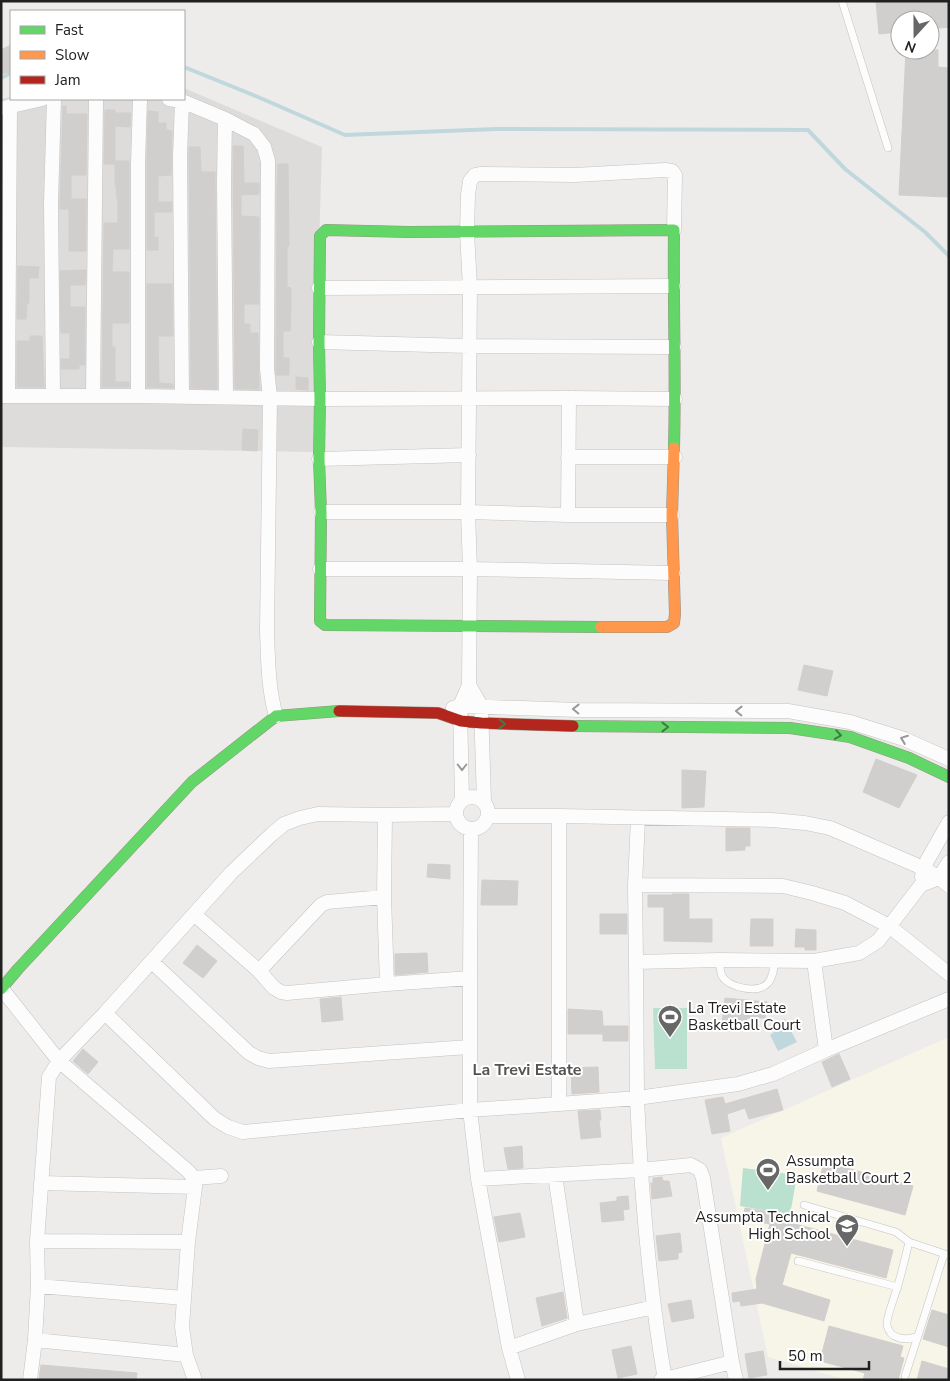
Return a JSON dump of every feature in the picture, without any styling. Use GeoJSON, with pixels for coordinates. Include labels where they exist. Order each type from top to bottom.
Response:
{"type":"FeatureCollection","features":[{"type":"Feature","properties":{"kind":"street"},"geometry":{"type":"LineString","coordinates":[[38,100],[6,107],[5,396],[320,399],[675,399]]}},
{"type":"Feature","properties":{"kind":"street"},"geometry":{"type":"LineString","coordinates":[[53,396],[51,203],[54,100]]}},
{"type":"Feature","properties":{"kind":"street"},"geometry":{"type":"LineString","coordinates":[[93,396],[96,100]]}},
{"type":"Feature","properties":{"kind":"street"},"geometry":{"type":"LineString","coordinates":[[138,396],[138,164],[140,100]]}},
{"type":"Feature","properties":{"kind":"street"},"geometry":{"type":"LineString","coordinates":[[182,397],[180,157],[175,100],[254,134],[264,146],[268,161],[267,360],[270,398],[267,638],[271,698],[276,716]]}},
{"type":"Feature","properties":{"kind":"street"},"geometry":{"type":"LineString","coordinates":[[225,120],[226,397]]}},
{"type":"Feature","properties":{"kind":"street"},"geometry":{"type":"LineString","coordinates":[[462,800],[460,706],[469,685],[470,627],[468,455],[470,287],[467,232],[470,181],[475,175],[480,174],[575,175],[665,170],[672,171],[675,176],[673,286],[675,457],[672,515],[675,614],[674,623],[667,627],[470,627],[325,625],[320,620],[320,236],[326,230],[467,232],[674,230]]}},
{"type":"Feature","properties":{"kind":"street"},"geometry":{"type":"LineString","coordinates":[[319,288],[673,286]]}},
{"type":"Feature","properties":{"kind":"street"},"geometry":{"type":"LineString","coordinates":[[319,342],[469,346],[674,347]]}},
{"type":"Feature","properties":{"kind":"street"},"geometry":{"type":"LineString","coordinates":[[568,515],[569,398]]}},
{"type":"Feature","properties":{"kind":"street"},"geometry":{"type":"LineString","coordinates":[[319,459],[468,455]]}},
{"type":"Feature","properties":{"kind":"street"},"geometry":{"type":"LineString","coordinates":[[568,457],[675,457]]}},
{"type":"Feature","properties":{"kind":"street"},"geometry":{"type":"LineString","coordinates":[[321,512],[672,515]]}},
{"type":"Feature","properties":{"kind":"street"},"geometry":{"type":"LineString","coordinates":[[320,568],[673,573]]}},
{"type":"Feature","properties":{"kind":"street"},"geometry":{"type":"LineString","coordinates":[[469,685],[480,706],[484,801],[488,808],[489,816],[486,823],[472,830],[458,822],[457,806],[462,800],[469,796],[477,797],[484,801]]}},
{"type":"Feature","properties":{"kind":"street"},"geometry":{"type":"LineString","coordinates":[[438,713],[460,706],[578,710],[788,712],[850,722],[904,739],[949,759]]}},
{"type":"Feature","properties":{"kind":"street"},"geometry":{"type":"LineString","coordinates":[[195,1380],[186,1355],[182,1327],[194,1183],[188,1171],[59,1061],[1,989],[192,782],[276,716],[348,710],[438,713],[461,721],[481,723],[790,728],[850,736],[910,758],[949,777]]}},
{"type":"Feature","properties":{"kind":"street"},"geometry":{"type":"LineString","coordinates":[[788,712],[790,728]]}},
{"type":"Feature","properties":{"kind":"street"},"geometry":{"type":"LineString","coordinates":[[30,1380],[35,1340],[38,1286],[36,1241],[48,1083],[49,1077],[59,1061],[152,962],[231,873],[284,824],[318,814],[385,816],[456,814]]}},
{"type":"Feature","properties":{"kind":"street"},"geometry":{"type":"LineString","coordinates":[[385,816],[384,897],[387,984]]}},
{"type":"Feature","properties":{"kind":"street"},"geometry":{"type":"LineString","coordinates":[[489,816],[772,820],[805,824],[830,828],[923,868],[944,882]]}},
{"type":"Feature","properties":{"kind":"street"},"geometry":{"type":"LineString","coordinates":[[558,1104],[559,816]]}},
{"type":"Feature","properties":{"kind":"street"},"geometry":{"type":"LineString","coordinates":[[638,818],[635,885],[637,1098],[640,1170],[663,1379],[732,1362]]}},
{"type":"Feature","properties":{"kind":"street"},"geometry":{"type":"LineString","coordinates":[[636,962],[719,960],[814,961],[859,953],[878,941],[921,885],[923,868],[949,822]]}},
{"type":"Feature","properties":{"kind":"street"},"geometry":{"type":"LineString","coordinates":[[472,830],[470,1110],[478,1179],[509,1348],[518,1380]]}},
{"type":"Feature","properties":{"kind":"street"},"geometry":{"type":"LineString","coordinates":[[944,882],[949,862]]}},
{"type":"Feature","properties":{"kind":"street"},"geometry":{"type":"LineString","coordinates":[[921,885],[944,882]]}},
{"type":"Feature","properties":{"kind":"street"},"geometry":{"type":"LineString","coordinates":[[635,885],[783,886],[845,903],[890,926],[949,974]]}},
{"type":"Feature","properties":{"kind":"street"},"geometry":{"type":"LineString","coordinates":[[259,971],[321,905],[327,902],[384,897]]}},
{"type":"Feature","properties":{"kind":"street"},"geometry":{"type":"LineString","coordinates":[[195,914],[259,971],[274,988],[281,992],[470,978]]}},
{"type":"Feature","properties":{"kind":"street"},"geometry":{"type":"LineString","coordinates":[[814,961],[826,1050]]}},
{"type":"Feature","properties":{"kind":"street"},"geometry":{"type":"LineString","coordinates":[[152,962],[249,1053],[264,1060],[469,1047]]}},
{"type":"Feature","properties":{"kind":"street"},"geometry":{"type":"LineString","coordinates":[[105,1013],[215,1119],[228,1127],[243,1132],[470,1110],[637,1098],[738,1084],[773,1074],[949,999]]}},
{"type":"Feature","properties":{"kind":"street"},"geometry":{"type":"LineString","coordinates":[[478,1179],[640,1170],[691,1165],[700,1170],[703,1178],[736,1380]]}},
{"type":"Feature","properties":{"kind":"street"},"geometry":{"type":"LineString","coordinates":[[555,1175],[578,1324]]}},
{"type":"Feature","properties":{"kind":"street"},"geometry":{"type":"LineString","coordinates":[[41,1183],[194,1183],[221,1176]]}},
{"type":"Feature","properties":{"kind":"street"},"geometry":{"type":"LineString","coordinates":[[36,1241],[188,1242]]}},
{"type":"Feature","properties":{"kind":"street"},"geometry":{"type":"LineString","coordinates":[[38,1286],[184,1298]]}},
{"type":"Feature","properties":{"kind":"street"},"geometry":{"type":"LineString","coordinates":[[509,1348],[578,1324],[654,1307]]}},
{"type":"Feature","properties":{"kind":"street"},"geometry":{"type":"LineString","coordinates":[[35,1340],[186,1355]]}},
{"type":"Feature","properties":{"kind":"lane"},"geometry":{"type":"LineString","coordinates":[[842,1],[888,148]]}},
{"type":"Feature","properties":{"kind":"lane"},"geometry":{"type":"LineString","coordinates":[[719,960],[721,974],[728,983],[743,988],[765,986],[770,982],[775,960]]}},
{"type":"Feature","properties":{"kind":"lane"},"geometry":{"type":"LineString","coordinates":[[804,1205],[896,1232],[909,1242],[946,1255],[905,1376]]}},
{"type":"Feature","properties":{"kind":"lane"},"geometry":{"type":"LineString","coordinates":[[909,1242],[887,1323],[894,1336],[900,1339],[911,1339],[918,1336]]}},
{"type":"Feature","properties":{"kind":"lane"},"geometry":{"type":"LineString","coordinates":[[798,1261],[898,1287]]}},
{"type":"Feature","properties":{"kind":"shaded area"},"geometry":{"type":"Polygon","coordinates":[[[185,88],[322,147],[313,452],[1,447],[1,99],[10,97],[10,100],[185,100],[185,88]]]}},
{"type":"Feature","properties":{"kind":"shaded area","name":"Assumpta Technical High School"},"geometry":{"type":"Polygon","coordinates":[[[949,1037],[949,1380],[847,1380],[768,1357],[721,1138],[949,1037]]]}},
{"type":"Feature","properties":{"kind":"green space","name":"La Trevi Estate Basketball Court"},"geometry":{"type":"Polygon","coordinates":[[[653,1008],[687,1008],[687,1069],[655,1069],[653,1008]]]}},
{"type":"Feature","properties":{"kind":"green space","name":"Assumpta Basketball Court 2"},"geometry":{"type":"Polygon","coordinates":[[[743,1168],[797,1175],[790,1215],[740,1206],[743,1168]]]}},
{"type":"Feature","properties":{"kind":"water"},"geometry":{"type":"Polygon","coordinates":[[[784,1019],[790,1021],[790,1029],[797,1042],[778,1051],[770,1035],[778,1029],[784,1019]]]}},
{"type":"Feature","properties":{"kind":"building"},"geometry":{"type":"Polygon","coordinates":[[[876,1],[949,1],[949,27],[940,28],[940,10],[890,10],[890,33],[879,34],[876,1]]]}},
{"type":"Feature","properties":{"kind":"building"},"geometry":{"type":"Polygon","coordinates":[[[10,46],[10,72],[1,74],[1,50],[10,46]]]}},
{"type":"Feature","properties":{"kind":"building"},"geometry":{"type":"Polygon","coordinates":[[[906,60],[938,60],[938,67],[949,68],[949,197],[899,195],[906,60]]]}},
{"type":"Feature","properties":{"kind":"building"},"geometry":{"type":"Polygon","coordinates":[[[63,106],[66,106],[66,114],[87,114],[86,175],[71,175],[71,199],[86,199],[86,251],[69,251],[69,209],[60,209],[63,106]]]}},
{"type":"Feature","properties":{"kind":"building"},"geometry":{"type":"Polygon","coordinates":[[[105,110],[115,110],[115,113],[131,113],[130,127],[115,126],[115,164],[104,164],[105,110]]]}},
{"type":"Feature","properties":{"kind":"building"},"geometry":{"type":"Polygon","coordinates":[[[148,111],[158,112],[158,123],[166,123],[166,130],[172,131],[171,175],[158,176],[158,202],[172,202],[172,212],[154,212],[154,238],[158,237],[158,250],[147,250],[148,111]]]}},
{"type":"Feature","properties":{"kind":"building"},"geometry":{"type":"Polygon","coordinates":[[[233,146],[243,146],[244,183],[259,183],[259,194],[241,195],[241,216],[259,217],[259,304],[244,304],[244,324],[250,324],[250,333],[258,333],[259,389],[235,389],[233,146]]]}},
{"type":"Feature","properties":{"kind":"building"},"geometry":{"type":"Polygon","coordinates":[[[189,147],[200,147],[201,172],[215,172],[217,389],[191,388],[189,147]]]}},
{"type":"Feature","properties":{"kind":"building"},"geometry":{"type":"Polygon","coordinates":[[[115,161],[129,161],[129,249],[113,249],[112,272],[129,272],[129,323],[112,323],[112,347],[115,347],[115,382],[129,382],[129,387],[102,387],[104,223],[118,223],[115,161]]]}},
{"type":"Feature","properties":{"kind":"building"},"geometry":{"type":"Polygon","coordinates":[[[278,164],[288,164],[289,246],[287,246],[287,287],[291,288],[291,304],[290,331],[283,331],[283,358],[289,358],[289,375],[276,375],[278,164]]]}},
{"type":"Feature","properties":{"kind":"building"},"geometry":{"type":"Polygon","coordinates":[[[18,266],[39,267],[38,278],[29,278],[29,303],[27,303],[26,319],[17,319],[18,266]]]}},
{"type":"Feature","properties":{"kind":"building"},"geometry":{"type":"Polygon","coordinates":[[[86,270],[85,285],[70,285],[70,307],[85,307],[85,365],[79,365],[79,369],[61,369],[61,359],[70,359],[70,333],[61,333],[60,271],[86,270]]]}},
{"type":"Feature","properties":{"kind":"building"},"geometry":{"type":"Polygon","coordinates":[[[147,284],[172,284],[173,336],[158,336],[159,383],[173,384],[173,388],[147,387],[147,284]]]}},
{"type":"Feature","properties":{"kind":"building"},"geometry":{"type":"Polygon","coordinates":[[[30,336],[42,336],[44,387],[17,387],[17,341],[30,341],[30,336]]]}},
{"type":"Feature","properties":{"kind":"building"},"geometry":{"type":"Polygon","coordinates":[[[296,377],[308,378],[308,390],[296,389],[296,377]]]}},
{"type":"Feature","properties":{"kind":"building"},"geometry":{"type":"Polygon","coordinates":[[[243,429],[258,430],[257,451],[242,450],[243,429]]]}},
{"type":"Feature","properties":{"kind":"building"},"geometry":{"type":"Polygon","coordinates":[[[804,665],[833,671],[827,696],[798,690],[804,665]]]}},
{"type":"Feature","properties":{"kind":"building"},"geometry":{"type":"Polygon","coordinates":[[[876,759],[917,775],[899,808],[863,792],[876,759]]]}},
{"type":"Feature","properties":{"kind":"building"},"geometry":{"type":"Polygon","coordinates":[[[682,770],[706,771],[704,807],[682,808],[682,770]]]}},
{"type":"Feature","properties":{"kind":"building"},"geometry":{"type":"Polygon","coordinates":[[[726,828],[750,828],[750,846],[745,846],[745,850],[726,851],[726,828]]]}},
{"type":"Feature","properties":{"kind":"building"},"geometry":{"type":"Polygon","coordinates":[[[428,864],[450,865],[450,879],[427,877],[428,864]]]}},
{"type":"Feature","properties":{"kind":"building"},"geometry":{"type":"Polygon","coordinates":[[[482,880],[518,881],[517,905],[481,905],[482,880]]]}},
{"type":"Feature","properties":{"kind":"building"},"geometry":{"type":"Polygon","coordinates":[[[689,894],[689,919],[712,919],[712,942],[664,941],[664,907],[648,907],[648,895],[689,894]]]}},
{"type":"Feature","properties":{"kind":"building"},"geometry":{"type":"Polygon","coordinates":[[[600,914],[627,914],[627,934],[600,934],[600,914]]]}},
{"type":"Feature","properties":{"kind":"building"},"geometry":{"type":"Polygon","coordinates":[[[751,919],[773,919],[773,946],[750,946],[751,919]]]}},
{"type":"Feature","properties":{"kind":"building"},"geometry":{"type":"Polygon","coordinates":[[[796,929],[816,930],[816,950],[805,950],[805,947],[795,947],[796,929]]]}},
{"type":"Feature","properties":{"kind":"building"},"geometry":{"type":"Polygon","coordinates":[[[197,945],[217,961],[203,978],[183,963],[197,945]]]}},
{"type":"Feature","properties":{"kind":"building"},"geometry":{"type":"Polygon","coordinates":[[[427,953],[428,972],[395,975],[395,954],[427,953]]]}},
{"type":"Feature","properties":{"kind":"building"},"geometry":{"type":"Polygon","coordinates":[[[341,997],[343,1020],[322,1022],[320,999],[341,997]]]}},
{"type":"Feature","properties":{"kind":"building"},"geometry":{"type":"Polygon","coordinates":[[[725,998],[767,1002],[765,1018],[747,1018],[746,1022],[722,1023],[725,998]]]}},
{"type":"Feature","properties":{"kind":"building"},"geometry":{"type":"Polygon","coordinates":[[[568,1009],[602,1011],[603,1026],[628,1026],[628,1041],[603,1041],[603,1034],[568,1034],[568,1009]]]}},
{"type":"Feature","properties":{"kind":"building"},"geometry":{"type":"Polygon","coordinates":[[[83,1049],[98,1062],[88,1074],[73,1061],[83,1049]]]}},
{"type":"Feature","properties":{"kind":"building"},"geometry":{"type":"Polygon","coordinates":[[[839,1054],[850,1079],[832,1087],[822,1062],[839,1054]]]}},
{"type":"Feature","properties":{"kind":"building"},"geometry":{"type":"Polygon","coordinates":[[[598,1067],[599,1092],[572,1094],[571,1068],[598,1067]]]}},
{"type":"Feature","properties":{"kind":"building"},"geometry":{"type":"Polygon","coordinates":[[[777,1089],[783,1110],[749,1119],[745,1108],[727,1114],[730,1131],[712,1134],[705,1100],[723,1097],[725,1104],[777,1089]]]}},
{"type":"Feature","properties":{"kind":"building"},"geometry":{"type":"Polygon","coordinates":[[[600,1110],[601,1137],[581,1139],[578,1111],[600,1110]]]}},
{"type":"Feature","properties":{"kind":"building"},"geometry":{"type":"Polygon","coordinates":[[[522,1146],[523,1168],[508,1169],[504,1148],[522,1146]]]}},
{"type":"Feature","properties":{"kind":"building"},"geometry":{"type":"Polygon","coordinates":[[[824,1162],[913,1186],[905,1215],[817,1191],[824,1162]]]}},
{"type":"Feature","properties":{"kind":"building"},"geometry":{"type":"Polygon","coordinates":[[[662,1177],[663,1181],[669,1181],[672,1196],[652,1199],[651,1183],[653,1183],[653,1178],[662,1177]]]}},
{"type":"Feature","properties":{"kind":"building"},"geometry":{"type":"Polygon","coordinates":[[[628,1196],[629,1209],[623,1210],[624,1220],[602,1222],[600,1203],[617,1201],[617,1197],[628,1196]]]}},
{"type":"Feature","properties":{"kind":"building"},"geometry":{"type":"Polygon","coordinates":[[[745,1208],[777,1213],[776,1219],[893,1250],[886,1278],[791,1253],[782,1285],[830,1300],[824,1321],[762,1303],[741,1306],[740,1301],[733,1302],[732,1293],[757,1289],[756,1279],[770,1224],[743,1219],[745,1208]]]}},
{"type":"Feature","properties":{"kind":"building"},"geometry":{"type":"Polygon","coordinates":[[[520,1213],[525,1237],[499,1242],[494,1217],[520,1213]]]}},
{"type":"Feature","properties":{"kind":"building"},"geometry":{"type":"Polygon","coordinates":[[[680,1233],[682,1252],[678,1253],[678,1259],[659,1261],[656,1236],[680,1233]]]}},
{"type":"Feature","properties":{"kind":"building"},"geometry":{"type":"Polygon","coordinates":[[[563,1292],[567,1318],[542,1326],[536,1298],[563,1292]]]}},
{"type":"Feature","properties":{"kind":"building"},"geometry":{"type":"Polygon","coordinates":[[[691,1300],[694,1318],[672,1322],[668,1304],[691,1300]]]}},
{"type":"Feature","properties":{"kind":"building"},"geometry":{"type":"Polygon","coordinates":[[[932,1310],[949,1315],[949,1347],[923,1339],[932,1310]]]}},
{"type":"Feature","properties":{"kind":"building"},"geometry":{"type":"Polygon","coordinates":[[[829,1326],[903,1346],[900,1357],[904,1358],[898,1380],[863,1380],[865,1373],[820,1361],[829,1326]]]}},
{"type":"Feature","properties":{"kind":"building"},"geometry":{"type":"Polygon","coordinates":[[[631,1346],[637,1374],[618,1378],[612,1350],[631,1346]]]}},
{"type":"Feature","properties":{"kind":"building"},"geometry":{"type":"Polygon","coordinates":[[[763,1351],[767,1375],[749,1378],[745,1354],[763,1351]]]}},
{"type":"Feature","properties":{"kind":"building"},"geometry":{"type":"Polygon","coordinates":[[[922,1361],[949,1369],[949,1380],[917,1380],[922,1361]]]}},
{"type":"Feature","properties":{"kind":"building"},"geometry":{"type":"Polygon","coordinates":[[[41,1365],[137,1373],[136,1380],[39,1379],[41,1365]]]}},
{"type":"Feature","properties":{"kind":"waterway"},"geometry":{"type":"LineString","coordinates":[[185,67],[345,135],[496,129],[808,130],[845,169],[925,232],[949,256]]}},
{"type":"Feature","properties":{"kind":"waterway"},"geometry":{"type":"LineString","coordinates":[[1,78],[10,74]]}},
{"type":"Feature","properties":{"kind":"traffic: fast"},"geometry":{"type":"LineString","coordinates":[[326,230],[409,232],[674,230],[674,448]]}},
{"type":"Feature","properties":{"kind":"traffic: fast"},"geometry":{"type":"LineString","coordinates":[[326,230],[320,236],[320,621],[325,625],[601,627]]}},
{"type":"Feature","properties":{"kind":"traffic: fast"},"geometry":{"type":"LineString","coordinates":[[1,989],[192,782],[276,716],[339,711]]}},
{"type":"Feature","properties":{"kind":"traffic: fast"},"geometry":{"type":"LineString","coordinates":[[573,726],[790,728],[850,737],[909,758],[949,777]]}},
{"type":"Feature","properties":{"kind":"traffic: slow"},"geometry":{"type":"LineString","coordinates":[[601,627],[667,627],[674,623],[672,515],[674,448]]}},
{"type":"Feature","properties":{"kind":"traffic: jam"},"geometry":{"type":"LineString","coordinates":[[339,711],[438,713],[461,721],[481,723],[573,726]]}},
{"type":"Feature","properties":{"kind":"place","name":"La Trevi Estate Basketball Court"},"geometry":{"type":"Point","coordinates":[670,1038]}},
{"type":"Feature","properties":{"kind":"place","name":"Assumpta Basketball Court 2"},"geometry":{"type":"Point","coordinates":[768,1191]}},
{"type":"Feature","properties":{"kind":"place","name":"Assumpta Technical High School"},"geometry":{"type":"Point","coordinates":[847,1247]}},
{"type":"Feature","properties":{"kind":"district","name":"La Trevi Estate"},"geometry":{"type":"Point","coordinates":[527,1069]}}]}
